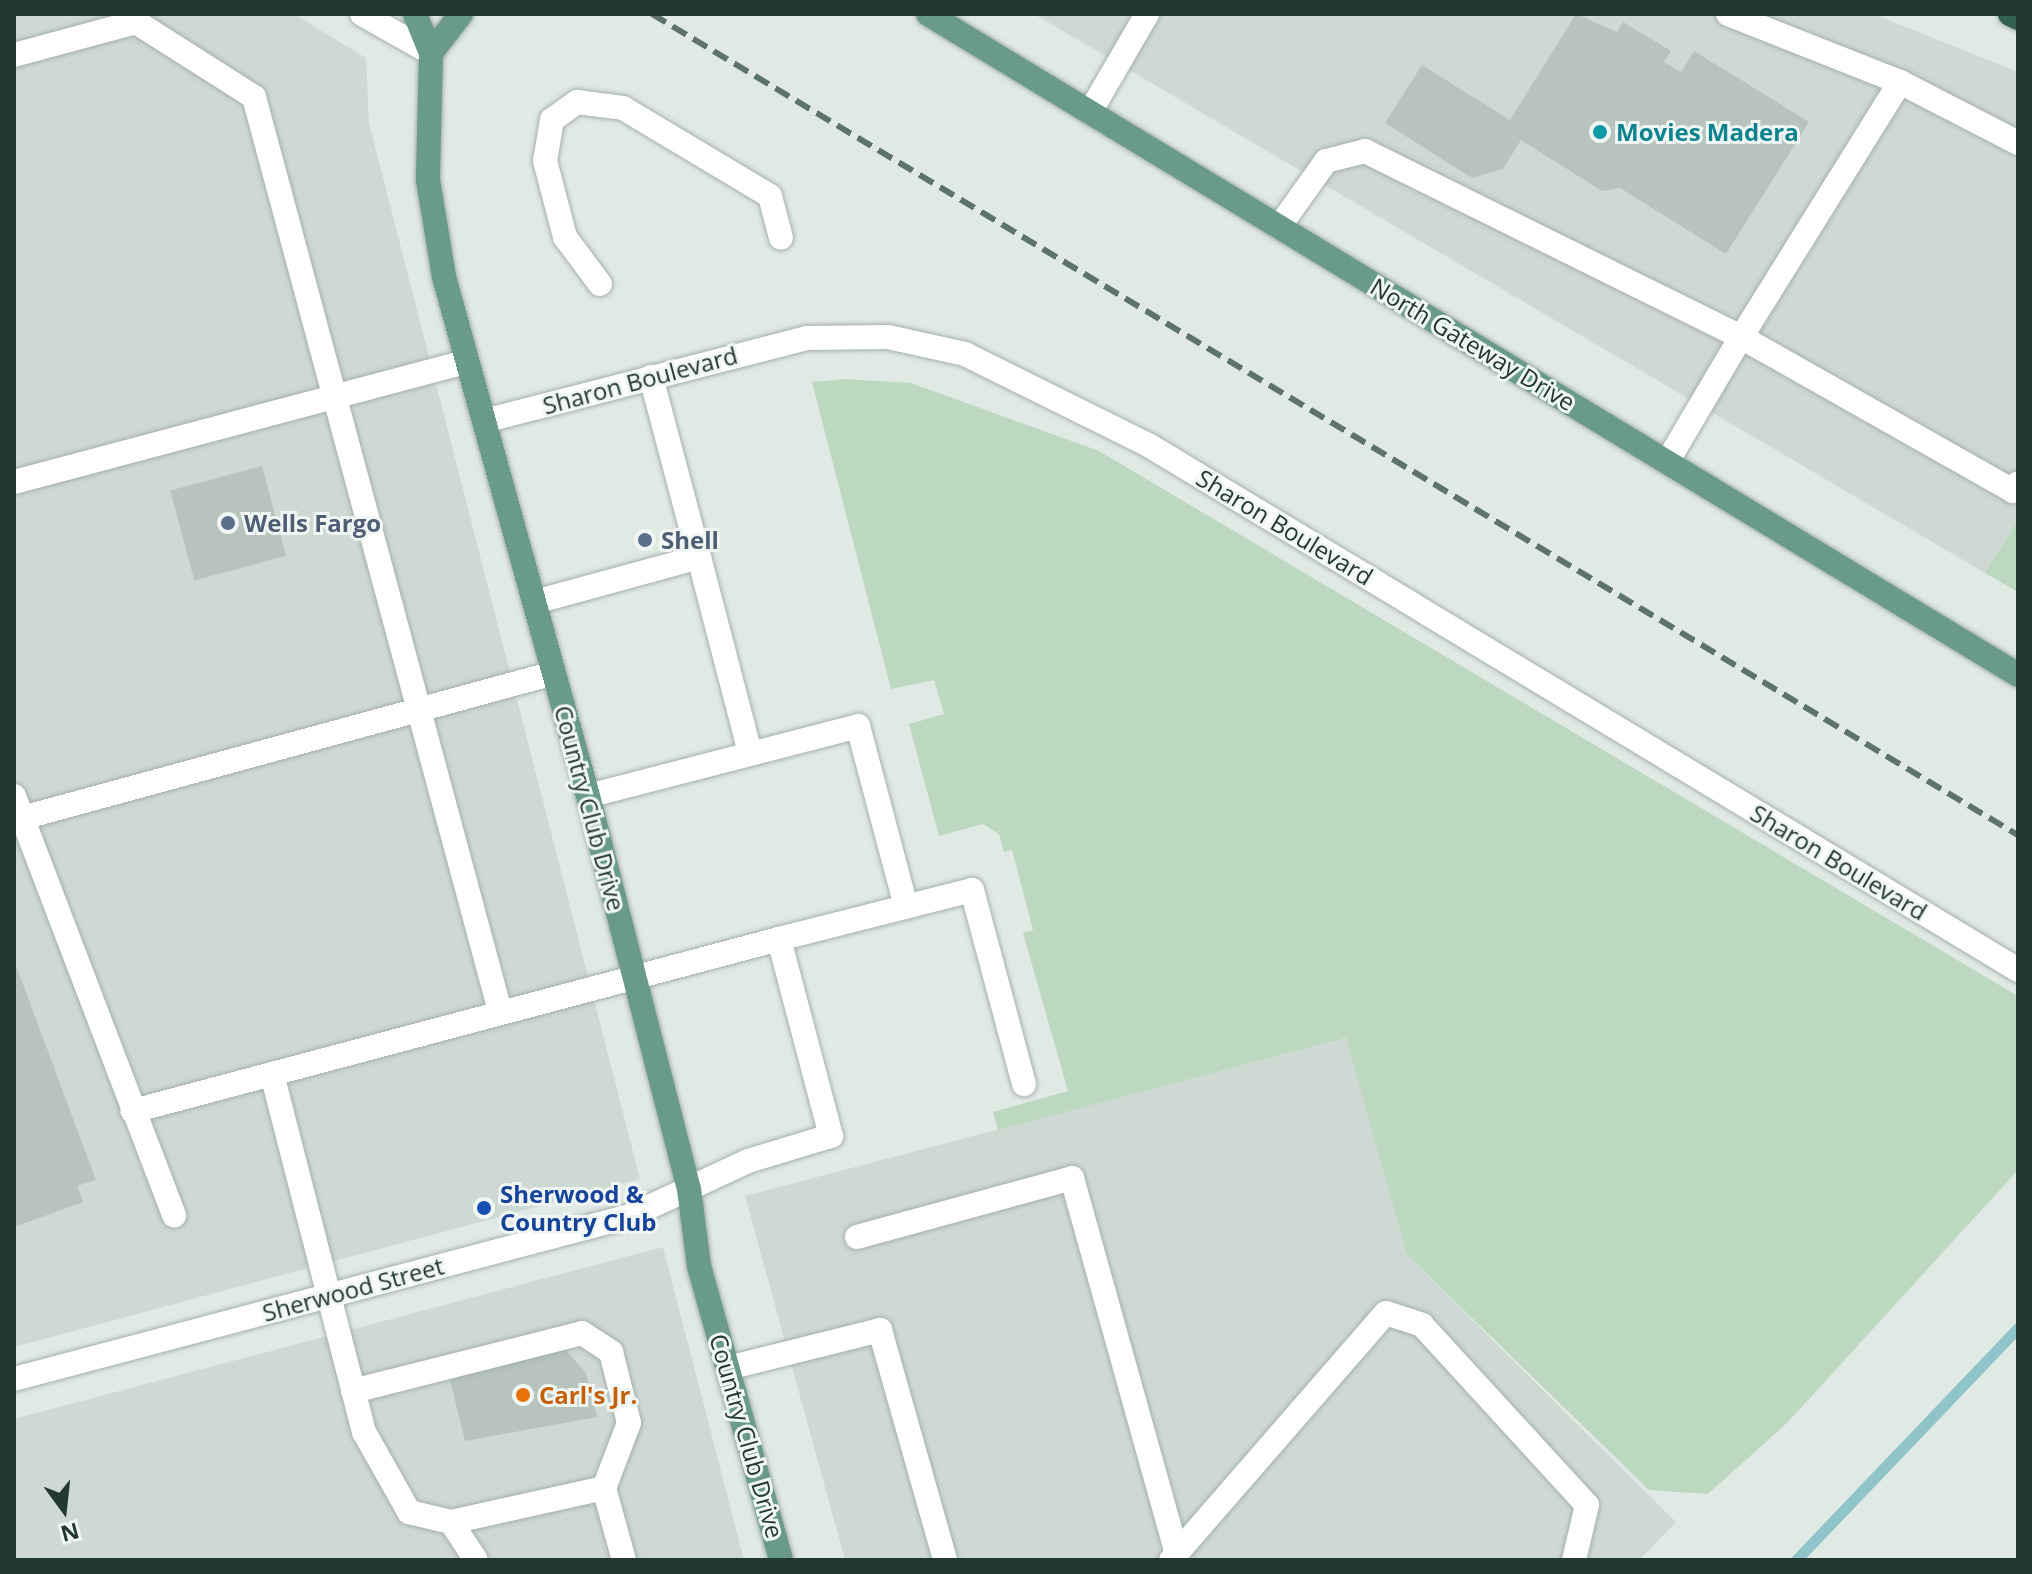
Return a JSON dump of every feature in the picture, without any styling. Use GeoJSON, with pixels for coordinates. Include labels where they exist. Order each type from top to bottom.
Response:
{"type":"FeatureCollection","features":[{"type":"Feature","properties":{"kind":"highway"},"geometry":{"type":"LineString","coordinates":[[2010,14],[2018,18]]}},
{"type":"Feature","properties":{"kind":"main road"},"geometry":{"type":"LineString","coordinates":[[415,14],[431,53]]}},
{"type":"Feature","properties":{"kind":"main road"},"geometry":{"type":"LineString","coordinates":[[431,53],[461,14]]}},
{"type":"Feature","properties":{"kind":"main road","name":"North Gateway Drive"},"geometry":{"type":"LineString","coordinates":[[928,14],[2018,675]]}},
{"type":"Feature","properties":{"kind":"main road","name":"Country Club Drive"},"geometry":{"type":"LineString","coordinates":[[431,53],[428,180],[466,362],[588,796],[689,1189],[699,1266],[781,1560]]}},
{"type":"Feature","properties":{"kind":"street"},"geometry":{"type":"LineString","coordinates":[[362,14],[431,53]]}},
{"type":"Feature","properties":{"kind":"street"},"geometry":{"type":"LineString","coordinates":[[1090,112],[1147,14]]}},
{"type":"Feature","properties":{"kind":"street"},"geometry":{"type":"LineString","coordinates":[[1728,14],[1900,82],[2018,143]]}},
{"type":"Feature","properties":{"kind":"street"},"geometry":{"type":"LineString","coordinates":[[14,55],[136,22],[254,97],[500,1011]]}},
{"type":"Feature","properties":{"kind":"street"},"geometry":{"type":"LineString","coordinates":[[1667,462],[1900,82]]}},
{"type":"Feature","properties":{"kind":"street"},"geometry":{"type":"LineString","coordinates":[[600,284],[573,256],[545,161],[552,120],[577,102],[623,108],[770,196],[781,238]]}},
{"type":"Feature","properties":{"kind":"street"},"geometry":{"type":"LineString","coordinates":[[1279,227],[1326,161],[1365,151],[1741,337],[2013,491],[2018,483]]}},
{"type":"Feature","properties":{"kind":"street","name":"Sharon Boulevard"},"geometry":{"type":"LineString","coordinates":[[484,421],[807,338],[888,337],[965,354],[1150,446],[2018,970]]}},
{"type":"Feature","properties":{"kind":"street"},"geometry":{"type":"LineString","coordinates":[[14,482],[466,362]]}},
{"type":"Feature","properties":{"kind":"street"},"geometry":{"type":"LineString","coordinates":[[651,377],[750,753]]}},
{"type":"Feature","properties":{"kind":"street"},"geometry":{"type":"LineString","coordinates":[[535,602],[699,557]]}},
{"type":"Feature","properties":{"kind":"street"},"geometry":{"type":"LineString","coordinates":[[174,1216],[18,807],[554,673]]}},
{"type":"Feature","properties":{"kind":"street"},"geometry":{"type":"LineString","coordinates":[[588,796],[858,726],[906,907]]}},
{"type":"Feature","properties":{"kind":"street"},"geometry":{"type":"LineString","coordinates":[[133,1111],[635,975],[972,890],[1024,1084]]}},
{"type":"Feature","properties":{"kind":"street","name":"Sherwood Street"},"geometry":{"type":"LineString","coordinates":[[14,1379],[630,1216],[748,1161],[831,1136],[779,939]]}},
{"type":"Feature","properties":{"kind":"street"},"geometry":{"type":"LineString","coordinates":[[272,1074],[364,1432],[409,1512],[451,1522],[604,1488]]}},
{"type":"Feature","properties":{"kind":"street"},"geometry":{"type":"LineString","coordinates":[[857,1237],[1072,1178],[1174,1556]]}},
{"type":"Feature","properties":{"kind":"street"},"geometry":{"type":"LineString","coordinates":[[1174,1556],[1386,1313],[1422,1325],[1587,1505],[1574,1560]]}},
{"type":"Feature","properties":{"kind":"street"},"geometry":{"type":"LineString","coordinates":[[728,1368],[880,1330],[945,1560]]}},
{"type":"Feature","properties":{"kind":"street"},"geometry":{"type":"LineString","coordinates":[[353,1391],[582,1333],[611,1352],[629,1423],[604,1488],[624,1560]]}},
{"type":"Feature","properties":{"kind":"street"},"geometry":{"type":"LineString","coordinates":[[451,1522],[476,1560]]}},
{"type":"Feature","properties":{"kind":"shaded area"},"geometry":{"type":"Polygon","coordinates":[[[14,14],[294,14],[366,58],[369,123],[640,1179],[14,1347],[14,14]]]}},
{"type":"Feature","properties":{"kind":"shaded area"},"geometry":{"type":"Polygon","coordinates":[[[1034,14],[1874,14],[2018,72],[2018,520],[1985,573],[1034,14]]]}},
{"type":"Feature","properties":{"kind":"shaded area"},"geometry":{"type":"Polygon","coordinates":[[[1347,1038],[1407,1255],[1676,1522],[1639,1560],[845,1560],[745,1196],[1347,1038]]]}},
{"type":"Feature","properties":{"kind":"shaded area"},"geometry":{"type":"Polygon","coordinates":[[[663,1247],[744,1560],[14,1560],[14,1419],[663,1247]]]}},
{"type":"Feature","properties":{"kind":"green space"},"geometry":{"type":"Polygon","coordinates":[[[844,379],[911,383],[1099,451],[2018,996],[2018,1170],[1788,1422],[1708,1494],[1649,1490],[1407,1255],[1346,1038],[998,1130],[993,1112],[1068,1091],[1023,933],[1033,930],[1012,850],[1004,852],[999,834],[983,824],[939,836],[909,724],[944,714],[934,680],[891,689],[812,382],[844,379]]]}},
{"type":"Feature","properties":{"kind":"green space"},"geometry":{"type":"Polygon","coordinates":[[[2018,520],[2018,592],[1985,573],[2018,520]]]}},
{"type":"Feature","properties":{"kind":"building","name":"Movies Madera"},"geometry":{"type":"Polygon","coordinates":[[[1576,14],[1617,32],[1623,22],[1671,51],[1664,62],[1681,72],[1694,51],[1809,122],[1726,254],[1620,188],[1602,191],[1521,140],[1503,169],[1472,178],[1385,123],[1422,65],[1510,120],[1576,14]]]}},
{"type":"Feature","properties":{"kind":"building","name":"Wells Fargo"},"geometry":{"type":"Polygon","coordinates":[[[262,466],[286,556],[194,580],[170,491],[262,466]]]}},
{"type":"Feature","properties":{"kind":"building"},"geometry":{"type":"Polygon","coordinates":[[[14,960],[96,1180],[77,1186],[83,1202],[14,1227],[14,960]]]}},
{"type":"Feature","properties":{"kind":"building","name":"Carl's Jr."},"geometry":{"type":"Polygon","coordinates":[[[561,1344],[586,1373],[597,1417],[465,1441],[448,1372],[561,1344]]]}},
{"type":"Feature","properties":{"kind":"waterway"},"geometry":{"type":"LineString","coordinates":[[1796,1560],[2018,1328]]}},
{"type":"Feature","properties":{"kind":"railway"},"geometry":{"type":"LineString","coordinates":[[652,14],[2018,835]]}},
{"type":"Feature","properties":{"kind":"place","name":"Movies Madera"},"geometry":{"type":"Point","coordinates":[1600,132]}},
{"type":"Feature","properties":{"kind":"place","name":"Wells Fargo"},"geometry":{"type":"Point","coordinates":[228,523]}},
{"type":"Feature","properties":{"kind":"place","name":"Shell"},"geometry":{"type":"Point","coordinates":[645,540]}},
{"type":"Feature","properties":{"kind":"place","name":"Sherwood & Country Club"},"geometry":{"type":"Point","coordinates":[484,1208]}},
{"type":"Feature","properties":{"kind":"place","name":"Carl's Jr."},"geometry":{"type":"Point","coordinates":[523,1395]}}]}
